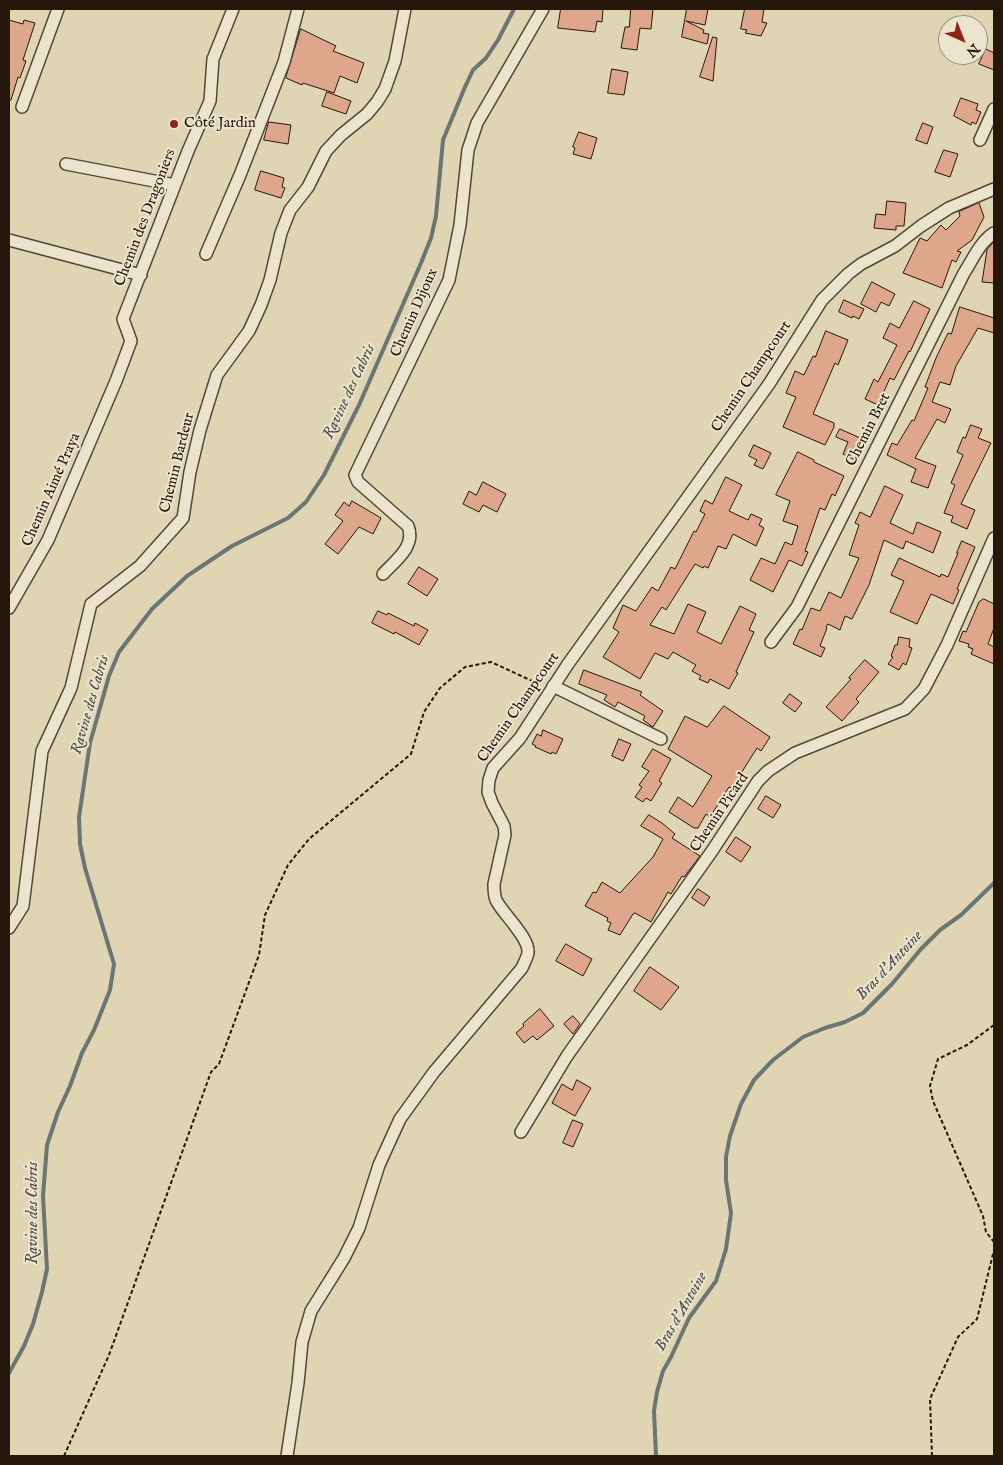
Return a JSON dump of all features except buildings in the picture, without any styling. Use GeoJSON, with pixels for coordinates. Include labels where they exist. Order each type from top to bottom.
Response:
{"type":"FeatureCollection","features":[{"type":"Feature","properties":{"kind":"street"},"geometry":{"type":"LineString","coordinates":[[22,107],[58,9]]}},
{"type":"Feature","properties":{"kind":"street","name":"Chemin des Dragoniers"},"geometry":{"type":"LineString","coordinates":[[116,381],[131,341],[123,319],[175,184],[210,101],[213,59],[233,9]]}},
{"type":"Feature","properties":{"kind":"street"},"geometry":{"type":"LineString","coordinates":[[206,254],[240,175],[284,62],[298,9]]}},
{"type":"Feature","properties":{"kind":"street","name":"Chemin Bardeur"},"geometry":{"type":"LineString","coordinates":[[9,928],[24,906],[42,751],[71,688],[91,604],[140,566],[183,518],[190,472],[200,430],[217,375],[249,331],[261,305],[270,280],[280,233],[290,210],[308,187],[326,151],[341,135],[367,114],[378,102],[385,89],[395,61],[405,9]]}},
{"type":"Feature","properties":{"kind":"street","name":"Chemin Dijoux"},"geometry":{"type":"LineString","coordinates":[[383,574],[410,545],[411,533],[408,526],[358,482],[355,475],[449,280],[460,225],[468,150],[477,122],[544,9]]}},
{"type":"Feature","properties":{"kind":"street"},"geometry":{"type":"LineString","coordinates":[[980,140],[994,109]]}},
{"type":"Feature","properties":{"kind":"street"},"geometry":{"type":"LineString","coordinates":[[66,164],[175,184]]}},
{"type":"Feature","properties":{"kind":"street","name":"Chemin Champcourt"},"geometry":{"type":"LineString","coordinates":[[287,1456],[302,1342],[312,1311],[360,1228],[379,1165],[400,1119],[434,1072],[522,968],[528,952],[514,924],[497,901],[494,892],[494,884],[505,835],[504,826],[488,792],[493,768],[520,738],[552,687],[769,384],[822,300],[861,264],[895,246],[948,208],[994,189]]}},
{"type":"Feature","properties":{"kind":"street","name":"Chemin Bret"},"geometry":{"type":"LineString","coordinates":[[771,642],[797,607],[964,273],[981,246],[994,233]]}},
{"type":"Feature","properties":{"kind":"street"},"geometry":{"type":"LineString","coordinates":[[9,240],[141,275]]}},
{"type":"Feature","properties":{"kind":"street","name":"Chemin Aimé Praya"},"geometry":{"type":"LineString","coordinates":[[9,608],[48,540],[116,381]]}},
{"type":"Feature","properties":{"kind":"street","name":"Chemin Picard"},"geometry":{"type":"LineString","coordinates":[[521,1132],[567,1056],[707,859],[758,781],[768,771],[795,753],[905,710],[924,689],[947,645],[994,538]]}},
{"type":"Feature","properties":{"kind":"street"},"geometry":{"type":"LineString","coordinates":[[552,687],[661,739]]}},
{"type":"Feature","properties":{"kind":"path"},"geometry":{"type":"LineString","coordinates":[[64,1456],[109,1354],[211,1072],[219,1064],[259,955],[265,915],[288,865],[310,839],[411,754],[424,712],[440,688],[465,666],[492,662],[552,687]]}},
{"type":"Feature","properties":{"kind":"path"},"geometry":{"type":"LineString","coordinates":[[994,1025],[967,1045],[938,1059],[930,1086],[934,1101],[983,1216],[986,1232],[994,1242]]}},
{"type":"Feature","properties":{"kind":"path"},"geometry":{"type":"LineString","coordinates":[[932,1456],[930,1399],[958,1337],[977,1319],[994,1250]]}},
{"type":"Feature","properties":{"kind":"waterway","name":"Ravine des Cabris"},"geometry":{"type":"LineString","coordinates":[[9,1373],[24,1346],[33,1324],[47,1269],[43,1196],[47,1145],[58,1112],[110,990],[114,964],[85,868],[80,844],[79,817],[90,743],[109,676],[119,652],[152,609],[187,576],[232,546],[288,518],[306,502],[324,475],[359,405],[431,238],[436,216],[443,140],[473,70],[486,58],[514,9]]}},
{"type":"Feature","properties":{"kind":"waterway","name":"Bras d'Antoine"},"geometry":{"type":"LineString","coordinates":[[656,1456],[654,1411],[663,1371],[689,1318],[716,1281],[726,1249],[731,1213],[726,1180],[726,1157],[730,1136],[741,1104],[754,1080],[773,1060],[803,1037],[845,1022],[863,1013],[892,984],[921,949],[940,930],[961,915],[994,883]]}},
{"type":"Feature","properties":{"kind":"place","name":"Côté Jardin"},"geometry":{"type":"Point","coordinates":[174,124]}}]}
